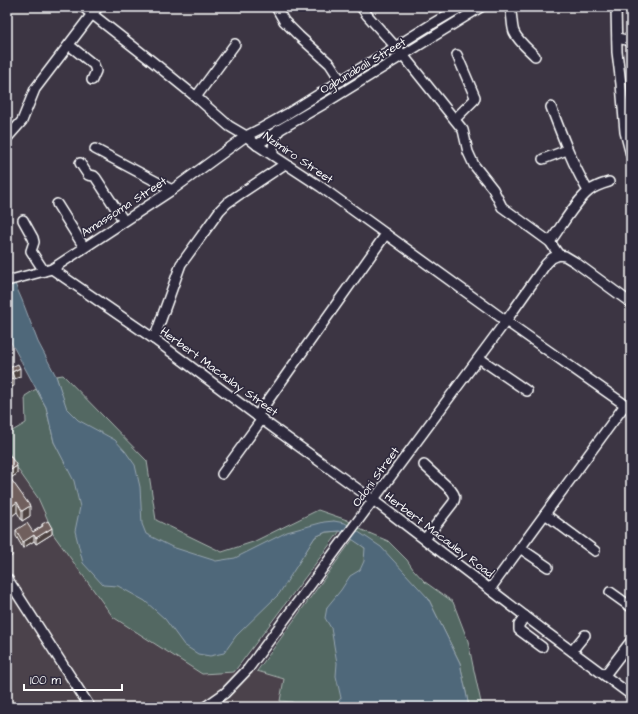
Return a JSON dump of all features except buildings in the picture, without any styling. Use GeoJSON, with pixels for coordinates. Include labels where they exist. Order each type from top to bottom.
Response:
{"type":"FeatureCollection","features":[{"type":"Feature","properties":{"kind":"street","name":"Nzimiro Street"},"geometry":{"type":"LineString","coordinates":[[83,7],[95,10],[229,126],[321,187],[506,322],[628,407]]}},
{"type":"Feature","properties":{"kind":"street"},"geometry":{"type":"LineString","coordinates":[[276,7],[284,21],[330,64],[341,81]]}},
{"type":"Feature","properties":{"kind":"street"},"geometry":{"type":"LineString","coordinates":[[361,7],[404,55],[463,130],[468,152],[474,165],[493,189],[502,207],[550,242],[559,255],[565,256],[575,262],[631,303]]}},
{"type":"Feature","properties":{"kind":"street","name":"Ogbunabali Street"},"geometry":{"type":"LineString","coordinates":[[257,145],[279,130],[481,7]]}},
{"type":"Feature","properties":{"kind":"street"},"geometry":{"type":"LineString","coordinates":[[509,7],[514,32],[535,56]]}},
{"type":"Feature","properties":{"kind":"street"},"geometry":{"type":"LineString","coordinates":[[616,7],[617,52],[631,155]]}},
{"type":"Feature","properties":{"kind":"street","name":"Ogbunabali Street"},"geometry":{"type":"LineString","coordinates":[[246,136],[276,121],[458,8]]}},
{"type":"Feature","properties":{"kind":"street"},"geometry":{"type":"LineString","coordinates":[[7,138],[22,121],[36,89],[95,10]]}},
{"type":"Feature","properties":{"kind":"street"},"geometry":{"type":"LineString","coordinates":[[617,38],[631,41]]}},
{"type":"Feature","properties":{"kind":"street"},"geometry":{"type":"LineString","coordinates":[[196,97],[235,44]]}},
{"type":"Feature","properties":{"kind":"street"},"geometry":{"type":"LineString","coordinates":[[69,45],[94,65],[96,71],[92,80]]}},
{"type":"Feature","properties":{"kind":"street"},"geometry":{"type":"LineString","coordinates":[[455,119],[474,100],[475,97],[457,55]]}},
{"type":"Feature","properties":{"kind":"street"},"geometry":{"type":"LineString","coordinates":[[621,84],[631,84]]}},
{"type":"Feature","properties":{"kind":"street"},"geometry":{"type":"LineString","coordinates":[[551,107],[568,150],[588,191]]}},
{"type":"Feature","properties":{"kind":"street"},"geometry":{"type":"LineString","coordinates":[[273,155],[272,146],[279,130]]}},
{"type":"Feature","properties":{"kind":"street","name":"Amassoma Street"},"geometry":{"type":"LineString","coordinates":[[7,281],[48,270],[172,190],[246,136]]}},
{"type":"Feature","properties":{"kind":"street"},"geometry":{"type":"LineString","coordinates":[[95,149],[172,190]]}},
{"type":"Feature","properties":{"kind":"street"},"geometry":{"type":"LineString","coordinates":[[543,159],[568,150]]}},
{"type":"Feature","properties":{"kind":"street"},"geometry":{"type":"LineString","coordinates":[[80,163],[88,176],[94,176],[96,178],[124,221]]}},
{"type":"Feature","properties":{"kind":"street"},"geometry":{"type":"LineString","coordinates":[[154,339],[182,264],[220,210],[227,203],[285,164]]}},
{"type":"Feature","properties":{"kind":"street"},"geometry":{"type":"LineString","coordinates":[[550,242],[577,203],[588,191],[598,185],[609,182]]}},
{"type":"Feature","properties":{"kind":"street"},"geometry":{"type":"LineString","coordinates":[[57,204],[84,247]]}},
{"type":"Feature","properties":{"kind":"street"},"geometry":{"type":"LineString","coordinates":[[23,220],[33,238],[34,242],[31,251],[48,270]]}},
{"type":"Feature","properties":{"kind":"street"},"geometry":{"type":"LineString","coordinates":[[222,474],[259,417],[386,234]]}},
{"type":"Feature","properties":{"kind":"street","name":"Odoni Street"},"geometry":{"type":"LineString","coordinates":[[207,706],[225,693],[248,669],[356,524],[372,499],[506,322],[546,264],[552,258],[559,255]]}},
{"type":"Feature","properties":{"kind":"street","name":"Herbert Macaulay Street"},"geometry":{"type":"LineString","coordinates":[[48,270],[154,339],[372,499]]}},
{"type":"Feature","properties":{"kind":"street"},"geometry":{"type":"LineString","coordinates":[[479,358],[527,392]]}},
{"type":"Feature","properties":{"kind":"street"},"geometry":{"type":"LineString","coordinates":[[490,589],[545,514],[628,407]]}},
{"type":"Feature","properties":{"kind":"street"},"geometry":{"type":"LineString","coordinates":[[424,466],[451,490],[455,497],[453,503],[425,539]]}},
{"type":"Feature","properties":{"kind":"street","name":"Herbert Macauley Road"},"geometry":{"type":"LineString","coordinates":[[372,499],[525,616],[631,694]]}},
{"type":"Feature","properties":{"kind":"street"},"geometry":{"type":"LineString","coordinates":[[545,514],[595,551]]}},
{"type":"Feature","properties":{"kind":"street"},"geometry":{"type":"LineString","coordinates":[[520,548],[548,567]]}},
{"type":"Feature","properties":{"kind":"street"},"geometry":{"type":"LineString","coordinates":[[7,578],[90,707]]}},
{"type":"Feature","properties":{"kind":"street"},"geometry":{"type":"LineString","coordinates":[[610,592],[631,607]]}},
{"type":"Feature","properties":{"kind":"street"},"geometry":{"type":"LineString","coordinates":[[525,616],[519,625],[519,630],[542,647]]}},
{"type":"Feature","properties":{"kind":"street"},"geometry":{"type":"LineString","coordinates":[[572,651],[585,635]]}},
{"type":"Feature","properties":{"kind":"street"},"geometry":{"type":"LineString","coordinates":[[605,675],[631,641]]}},
{"type":"Feature","properties":{"kind":"shaded area"},"geometry":{"type":"Polygon","coordinates":[[[7,454],[38,498],[53,534],[202,674],[257,671],[284,679],[292,702],[298,707],[7,707],[7,454]]]}},
{"type":"Feature","properties":{"kind":"green space"},"geometry":{"type":"Polygon","coordinates":[[[63,375],[147,461],[156,520],[222,552],[253,542],[318,510],[347,520],[362,530],[388,541],[407,560],[425,582],[453,602],[468,641],[482,707],[469,707],[460,663],[428,598],[334,521],[190,597],[75,438],[56,376],[63,375]]]}},
{"type":"Feature","properties":{"kind":"green space"},"geometry":{"type":"Polygon","coordinates":[[[36,389],[46,407],[54,442],[117,558],[293,571],[315,537],[326,532],[340,531],[234,672],[202,674],[113,617],[53,534],[38,498],[7,454],[7,434],[26,423],[25,396],[36,389]]]}},
{"type":"Feature","properties":{"kind":"green space"},"geometry":{"type":"Polygon","coordinates":[[[353,539],[365,548],[449,707],[298,707],[292,702],[280,701],[284,679],[257,671],[353,539]]]}},
{"type":"Feature","properties":{"kind":"water"},"geometry":{"type":"Polygon","coordinates":[[[7,272],[15,284],[38,342],[56,376],[67,409],[78,420],[115,440],[135,465],[140,487],[142,524],[146,534],[172,547],[216,561],[235,558],[287,532],[324,522],[334,521],[345,523],[381,547],[428,598],[460,663],[469,707],[337,707],[336,704],[341,698],[336,676],[337,663],[331,628],[325,618],[327,607],[350,576],[360,570],[364,561],[365,548],[340,531],[326,532],[315,537],[279,594],[236,636],[224,653],[210,656],[198,654],[184,645],[165,619],[145,601],[118,586],[103,585],[83,563],[75,531],[80,507],[74,481],[54,442],[46,407],[7,335],[7,272]]]}}]}
